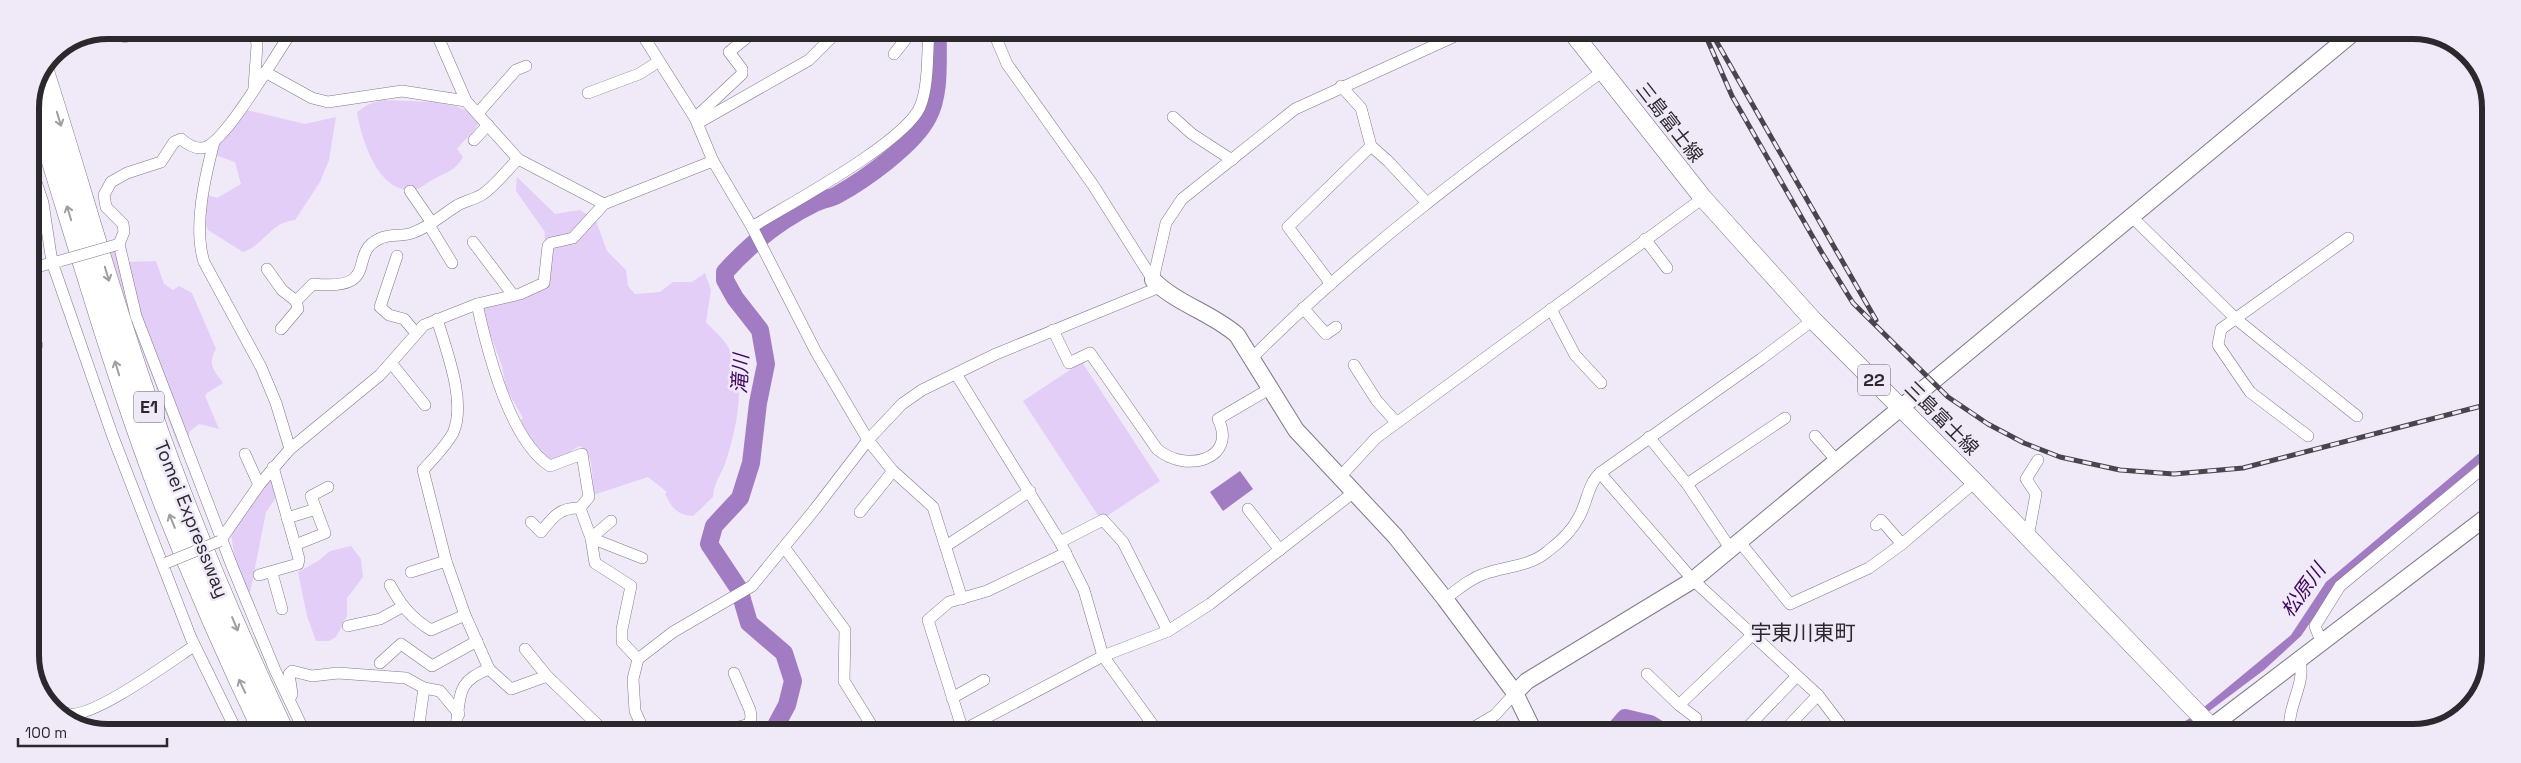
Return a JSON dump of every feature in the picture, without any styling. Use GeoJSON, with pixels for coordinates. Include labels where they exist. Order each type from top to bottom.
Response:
{"type":"FeatureCollection","features":[{"type":"Feature","properties":{"kind":"highway","name":"Tomei Expressway"},"geometry":{"type":"LineString","coordinates":[[46,78],[150,411],[195,530],[254,670],[280,724]]}},
{"type":"Feature","properties":{"kind":"highway","name":"Tomei Expressway"},"geometry":{"type":"LineString","coordinates":[[39,118],[125,391],[165,504],[196,581],[260,724]]}},
{"type":"Feature","properties":{"kind":"main road","name":"三島富士線"},"geometry":{"type":"LineString","coordinates":[[1578,39],[1703,198],[1813,320],[1975,482],[2205,724]]}},
{"type":"Feature","properties":{"kind":"street"},"geometry":{"type":"LineString","coordinates":[[254,89],[256,39]]}},
{"type":"Feature","properties":{"kind":"street"},"geometry":{"type":"LineString","coordinates":[[287,39],[237,115],[214,142],[203,149],[194,148],[181,139],[174,142],[161,162],[127,173],[111,182],[104,195],[106,207],[123,224],[124,232],[118,245],[136,316],[232,566],[301,724]]}},
{"type":"Feature","properties":{"kind":"street"},"geometry":{"type":"LineString","coordinates":[[439,39],[466,101],[518,159],[604,204]]}},
{"type":"Feature","properties":{"kind":"street"},"geometry":{"type":"LineString","coordinates":[[645,39],[696,121],[713,161],[752,227],[816,352],[868,440],[894,471],[934,507],[962,599]]}},
{"type":"Feature","properties":{"kind":"street"},"geometry":{"type":"LineString","coordinates":[[696,121],[742,74],[742,69],[728,52],[745,39]]}},
{"type":"Feature","properties":{"kind":"street"},"geometry":{"type":"LineString","coordinates":[[696,121],[809,60],[830,39]]}},
{"type":"Feature","properties":{"kind":"street"},"geometry":{"type":"LineString","coordinates":[[894,54],[905,39]]}},
{"type":"Feature","properties":{"kind":"street"},"geometry":{"type":"LineString","coordinates":[[752,227],[876,151],[915,116],[921,105],[928,39]]}},
{"type":"Feature","properties":{"kind":"street"},"geometry":{"type":"LineString","coordinates":[[996,39],[1007,64],[1093,185],[1157,283],[1223,323],[1237,336],[1296,430],[1395,536],[1515,693],[1530,724]]}},
{"type":"Feature","properties":{"kind":"street"},"geometry":{"type":"LineString","coordinates":[[1157,283],[1166,224],[1182,199],[1295,109],[1341,86],[1448,39]]}},
{"type":"Feature","properties":{"kind":"street"},"geometry":{"type":"LineString","coordinates":[[1480,724],[1495,715],[1527,681],[1693,580],[2130,215],[2346,39]]}},
{"type":"Feature","properties":{"kind":"street"},"geometry":{"type":"LineString","coordinates":[[588,93],[639,74],[658,62]]}},
{"type":"Feature","properties":{"kind":"street"},"geometry":{"type":"LineString","coordinates":[[478,113],[516,70],[526,66]]}},
{"type":"Feature","properties":{"kind":"street"},"geometry":{"type":"LineString","coordinates":[[1252,358],[1303,308],[1427,203],[1603,71]]}},
{"type":"Feature","properties":{"kind":"street"},"geometry":{"type":"LineString","coordinates":[[265,72],[312,98],[328,102],[402,91],[466,101]]}},
{"type":"Feature","properties":{"kind":"street"},"geometry":{"type":"LineString","coordinates":[[1341,86],[1355,99],[1361,108],[1370,146],[1388,161],[1427,203]]}},
{"type":"Feature","properties":{"kind":"street"},"geometry":{"type":"LineString","coordinates":[[1173,117],[1192,134],[1232,160]]}},
{"type":"Feature","properties":{"kind":"street"},"geometry":{"type":"LineString","coordinates":[[474,140],[488,125]]}},
{"type":"Feature","properties":{"kind":"street"},"geometry":{"type":"LineString","coordinates":[[214,142],[207,171],[199,248],[208,270],[261,367],[276,403],[290,449]]}},
{"type":"Feature","properties":{"kind":"street"},"geometry":{"type":"LineString","coordinates":[[1331,284],[1288,227],[1370,146]]}},
{"type":"Feature","properties":{"kind":"street"},"geometry":{"type":"LineString","coordinates":[[296,301],[313,284],[332,286],[347,284],[361,271],[366,250],[378,239],[410,234],[431,224],[458,206],[483,194],[518,159]]}},
{"type":"Feature","properties":{"kind":"street"},"geometry":{"type":"LineString","coordinates":[[164,563],[222,540],[259,485],[290,449],[353,399],[392,364],[415,332],[424,325],[477,304],[532,290],[544,283],[548,246],[550,243],[573,238],[604,204],[713,161]]}},
{"type":"Feature","properties":{"kind":"street"},"geometry":{"type":"LineString","coordinates":[[410,191],[431,224],[452,264]]}},
{"type":"Feature","properties":{"kind":"street"},"geometry":{"type":"LineString","coordinates":[[39,193],[56,262],[113,437],[164,563],[194,646],[233,724]]}},
{"type":"Feature","properties":{"kind":"street"},"geometry":{"type":"LineString","coordinates":[[1339,478],[1376,438],[1396,422],[1703,198]]}},
{"type":"Feature","properties":{"kind":"street"},"geometry":{"type":"LineString","coordinates":[[2130,215],[2236,319],[2357,416]]}},
{"type":"Feature","properties":{"kind":"street"},"geometry":{"type":"LineString","coordinates":[[2308,436],[2250,392],[2218,345],[2221,329],[2348,238]]}},
{"type":"Feature","properties":{"kind":"street"},"geometry":{"type":"LineString","coordinates":[[1645,239],[1667,268]]}},
{"type":"Feature","properties":{"kind":"street"},"geometry":{"type":"LineString","coordinates":[[473,242],[514,296]]}},
{"type":"Feature","properties":{"kind":"street"},"geometry":{"type":"LineString","coordinates":[[39,267],[118,245]]}},
{"type":"Feature","properties":{"kind":"street"},"geometry":{"type":"LineString","coordinates":[[397,256],[380,307],[389,315],[404,319],[415,332]]}},
{"type":"Feature","properties":{"kind":"street"},"geometry":{"type":"LineString","coordinates":[[267,269],[282,290],[296,301],[298,309],[281,329]]}},
{"type":"Feature","properties":{"kind":"street"},"geometry":{"type":"LineString","coordinates":[[641,724],[635,711],[632,679],[638,660],[673,632],[752,586],[868,440],[902,404],[922,390],[996,354],[1157,283]]}},
{"type":"Feature","properties":{"kind":"street"},"geometry":{"type":"LineString","coordinates":[[477,304],[487,348],[512,417],[531,447],[550,466],[582,454],[589,497],[580,508]]}},
{"type":"Feature","properties":{"kind":"street"},"geometry":{"type":"LineString","coordinates":[[1303,308],[1326,334],[1336,327]]}},
{"type":"Feature","properties":{"kind":"street"},"geometry":{"type":"LineString","coordinates":[[1551,309],[1575,355],[1601,382]]}},
{"type":"Feature","properties":{"kind":"street"},"geometry":{"type":"LineString","coordinates":[[437,319],[453,378],[458,408],[453,433],[423,470],[446,561],[465,615],[489,670],[511,689],[548,676]]}},
{"type":"Feature","properties":{"kind":"street"},"geometry":{"type":"LineString","coordinates":[[1445,599],[1471,580],[1484,574],[1521,565],[1546,554],[1565,536],[1579,518],[1594,478],[1813,320]]}},
{"type":"Feature","properties":{"kind":"street"},"geometry":{"type":"LineString","coordinates":[[1053,330],[1069,363],[1090,353],[1157,449],[1170,458],[1183,462],[1196,463],[1212,455],[1222,445],[1224,431],[1218,419],[1271,388]]}},
{"type":"Feature","properties":{"kind":"street"},"geometry":{"type":"LineString","coordinates":[[392,364],[425,404]]}},
{"type":"Feature","properties":{"kind":"street"},"geometry":{"type":"LineString","coordinates":[[1354,365],[1377,401],[1396,422]]}},
{"type":"Feature","properties":{"kind":"street"},"geometry":{"type":"LineString","coordinates":[[956,374],[1030,491],[1066,553],[1084,590],[1103,656],[1153,724]]}},
{"type":"Feature","properties":{"kind":"street"},"geometry":{"type":"LineString","coordinates":[[1687,484],[1785,418]]}},
{"type":"Feature","properties":{"kind":"street"},"geometry":{"type":"LineString","coordinates":[[1816,436],[1836,460]]}},
{"type":"Feature","properties":{"kind":"street"},"geometry":{"type":"LineString","coordinates":[[1649,437],[1735,544],[1790,604],[1869,568],[1902,544],[1975,482]]}},
{"type":"Feature","properties":{"kind":"street"},"geometry":{"type":"LineString","coordinates":[[245,454],[259,485]]}},
{"type":"Feature","properties":{"kind":"street"},"geometry":{"type":"LineString","coordinates":[[2028,537],[2036,494],[2026,479],[2038,460]]}},
{"type":"Feature","properties":{"kind":"street"},"geometry":{"type":"LineString","coordinates":[[259,575],[272,573],[298,564],[295,545],[274,467]]}},
{"type":"Feature","properties":{"kind":"street"},"geometry":{"type":"LineString","coordinates":[[2322,644],[2315,626],[2340,586],[2482,469]]}},
{"type":"Feature","properties":{"kind":"street"},"geometry":{"type":"LineString","coordinates":[[860,512],[894,471]]}},
{"type":"Feature","properties":{"kind":"street"},"geometry":{"type":"LineString","coordinates":[[1600,473],[1693,580],[1751,636],[1818,695],[1840,724]]}},
{"type":"Feature","properties":{"kind":"street"},"geometry":{"type":"LineString","coordinates":[[295,545],[325,534],[311,496],[328,487]]}},
{"type":"Feature","properties":{"kind":"street"},"geometry":{"type":"LineString","coordinates":[[946,546],[1030,491]]}},
{"type":"Feature","properties":{"kind":"street"},"geometry":{"type":"LineString","coordinates":[[975,724],[1103,656],[1168,631],[1210,604],[1354,492]]}},
{"type":"Feature","properties":{"kind":"street"},"geometry":{"type":"LineString","coordinates":[[532,522],[540,532],[552,518],[568,507],[580,508]]}},
{"type":"Feature","properties":{"kind":"street"},"geometry":{"type":"LineString","coordinates":[[580,508],[591,538],[596,563],[631,586],[622,629],[622,642],[638,660]]}},
{"type":"Feature","properties":{"kind":"street"},"geometry":{"type":"LineString","coordinates":[[288,518],[316,509]]}},
{"type":"Feature","properties":{"kind":"street"},"geometry":{"type":"LineString","coordinates":[[1248,509],[1280,550]]}},
{"type":"Feature","properties":{"kind":"street"},"geometry":{"type":"LineString","coordinates":[[1060,542],[1103,520],[1123,542],[1168,631]]}},
{"type":"Feature","properties":{"kind":"street"},"geometry":{"type":"LineString","coordinates":[[1876,525],[1881,520],[1902,544]]}},
{"type":"Feature","properties":{"kind":"street"},"geometry":{"type":"LineString","coordinates":[[591,538],[611,521]]}},
{"type":"Feature","properties":{"kind":"street"},"geometry":{"type":"LineString","coordinates":[[2207,724],[2322,644],[2482,521]]}},
{"type":"Feature","properties":{"kind":"street"},"geometry":{"type":"LineString","coordinates":[[591,538],[642,558]]}},
{"type":"Feature","properties":{"kind":"street"},"geometry":{"type":"LineString","coordinates":[[784,547],[846,630],[844,680],[871,724]]}},
{"type":"Feature","properties":{"kind":"street"},"geometry":{"type":"LineString","coordinates":[[960,724],[928,620],[949,602],[987,591],[1066,553]]}},
{"type":"Feature","properties":{"kind":"street"},"geometry":{"type":"LineString","coordinates":[[411,572],[446,561]]}},
{"type":"Feature","properties":{"kind":"street"},"geometry":{"type":"LineString","coordinates":[[272,573],[282,609]]}},
{"type":"Feature","properties":{"kind":"street"},"geometry":{"type":"LineString","coordinates":[[390,586],[402,607],[416,621],[431,630],[465,615]]}},
{"type":"Feature","properties":{"kind":"street"},"geometry":{"type":"LineString","coordinates":[[348,626],[380,619],[402,607]]}},
{"type":"Feature","properties":{"kind":"street"},"geometry":{"type":"LineString","coordinates":[[1679,705],[1751,636]]}},
{"type":"Feature","properties":{"kind":"street"},"geometry":{"type":"LineString","coordinates":[[380,663],[402,644],[432,666],[477,641]]}},
{"type":"Feature","properties":{"kind":"street"},"geometry":{"type":"LineString","coordinates":[[71,714],[79,714],[110,700],[194,646]]}},
{"type":"Feature","properties":{"kind":"street"},"geometry":{"type":"LineString","coordinates":[[525,649],[548,676],[597,724]]}},
{"type":"Feature","properties":{"kind":"street"},"geometry":{"type":"LineString","coordinates":[[2289,724],[2288,719],[2303,672],[2300,660]]}},
{"type":"Feature","properties":{"kind":"street"},"geometry":{"type":"LineString","coordinates":[[457,724],[461,690],[466,681],[489,670]]}},
{"type":"Feature","properties":{"kind":"street"},"geometry":{"type":"LineString","coordinates":[[290,700],[292,694],[289,674],[292,671],[312,676],[338,673],[406,678],[424,688],[440,691],[459,714]]}},
{"type":"Feature","properties":{"kind":"street"},"geometry":{"type":"LineString","coordinates":[[734,673],[751,716],[750,724]]}},
{"type":"Feature","properties":{"kind":"street"},"geometry":{"type":"LineString","coordinates":[[1646,674],[1696,718]]}},
{"type":"Feature","properties":{"kind":"street"},"geometry":{"type":"LineString","coordinates":[[1752,724],[1797,676]]}},
{"type":"Feature","properties":{"kind":"street"},"geometry":{"type":"LineString","coordinates":[[952,698],[984,680]]}},
{"type":"Feature","properties":{"kind":"street"},"geometry":{"type":"LineString","coordinates":[[419,724],[424,688]]}},
{"type":"Feature","properties":{"kind":"street"},"geometry":{"type":"LineString","coordinates":[[1791,724],[1818,695]]}},
{"type":"Feature","properties":{"kind":"shaded area"},"geometry":{"type":"Polygon","coordinates":[[[2479,88],[2482,103],[2482,156],[2479,122],[2479,88]]]}},
{"type":"Feature","properties":{"kind":"shaded area"},"geometry":{"type":"Polygon","coordinates":[[[382,100],[434,102],[455,106],[468,111],[478,124],[457,149],[463,157],[457,165],[414,190],[401,189],[390,183],[381,174],[367,149],[357,112],[367,105],[382,100]]]}},
{"type":"Feature","properties":{"kind":"shaded area"},"geometry":{"type":"Polygon","coordinates":[[[247,110],[305,124],[336,117],[329,160],[320,182],[295,220],[279,225],[257,244],[243,252],[208,230],[199,210],[204,194],[217,198],[241,184],[235,162],[215,155],[216,139],[247,110]]]}},
{"type":"Feature","properties":{"kind":"shaded area"},"geometry":{"type":"Polygon","coordinates":[[[517,177],[555,214],[580,210],[596,221],[607,251],[626,270],[628,286],[635,294],[660,292],[673,282],[692,282],[705,273],[711,290],[706,322],[725,342],[733,359],[737,373],[739,403],[734,433],[724,466],[715,486],[713,497],[693,516],[676,510],[665,494],[667,492],[648,477],[593,495],[592,467],[588,454],[584,449],[579,446],[550,466],[531,447],[521,420],[523,418],[506,388],[502,366],[480,307],[522,295],[543,275],[545,232],[516,191],[517,177]]]}},
{"type":"Feature","properties":{"kind":"shaded area"},"geometry":{"type":"Polygon","coordinates":[[[117,248],[126,262],[156,261],[164,284],[173,290],[179,286],[192,293],[216,349],[213,354],[212,363],[214,371],[223,383],[205,396],[219,429],[199,424],[190,431],[186,444],[179,448],[136,334],[118,277],[108,256],[111,251],[117,248]]]}},
{"type":"Feature","properties":{"kind":"shaded area"},"geometry":{"type":"Polygon","coordinates":[[[1082,362],[1160,481],[1101,520],[1023,401],[1082,362]]]}},
{"type":"Feature","properties":{"kind":"shaded area"},"geometry":{"type":"Polygon","coordinates":[[[2482,451],[2482,461],[2337,583],[2301,636],[2264,670],[2192,724],[2180,724],[2192,717],[2291,635],[2326,582],[2482,451]]]}},
{"type":"Feature","properties":{"kind":"shaded area"},"geometry":{"type":"Polygon","coordinates":[[[1240,471],[1253,489],[1223,511],[1210,492],[1240,471]]]}},
{"type":"Feature","properties":{"kind":"shaded area"},"geometry":{"type":"Polygon","coordinates":[[[273,478],[277,488],[275,499],[266,512],[250,593],[237,572],[231,534],[264,484],[273,478]]]}},
{"type":"Feature","properties":{"kind":"shaded area"},"geometry":{"type":"Polygon","coordinates":[[[351,546],[361,559],[363,577],[347,598],[347,616],[336,637],[329,641],[316,641],[307,616],[298,572],[318,561],[330,551],[351,546]]]}},
{"type":"Feature","properties":{"kind":"waterway","name":"滝川"},"geometry":{"type":"LineString","coordinates":[[777,724],[787,705],[793,681],[784,653],[749,623],[739,589],[709,544],[714,526],[740,498],[751,463],[758,403],[766,364],[760,330],[735,298],[725,280],[725,272],[756,242],[779,224],[803,209],[837,195],[861,180],[912,139],[928,117],[935,97],[938,75],[938,39]]}},
{"type":"Feature","properties":{"kind":"waterway","name":"松原川"},"geometry":{"type":"LineString","coordinates":[[1620,724],[1625,718],[1650,724]]}},
{"type":"Feature","properties":{"kind":"railway"},"geometry":{"type":"LineString","coordinates":[[1707,39],[1732,96],[1822,253],[1853,303],[1948,397],[1988,424],[2024,443],[2060,457],[2120,470],[2174,474],[2243,468],[2482,406]]}},
{"type":"Feature","properties":{"kind":"railway"},"geometry":{"type":"LineString","coordinates":[[1715,39],[1876,320]]}},
{"type":"Feature","properties":{"kind":"district","name":"宇東川東町"},"geometry":{"type":"Point","coordinates":[1803,633]}}]}
